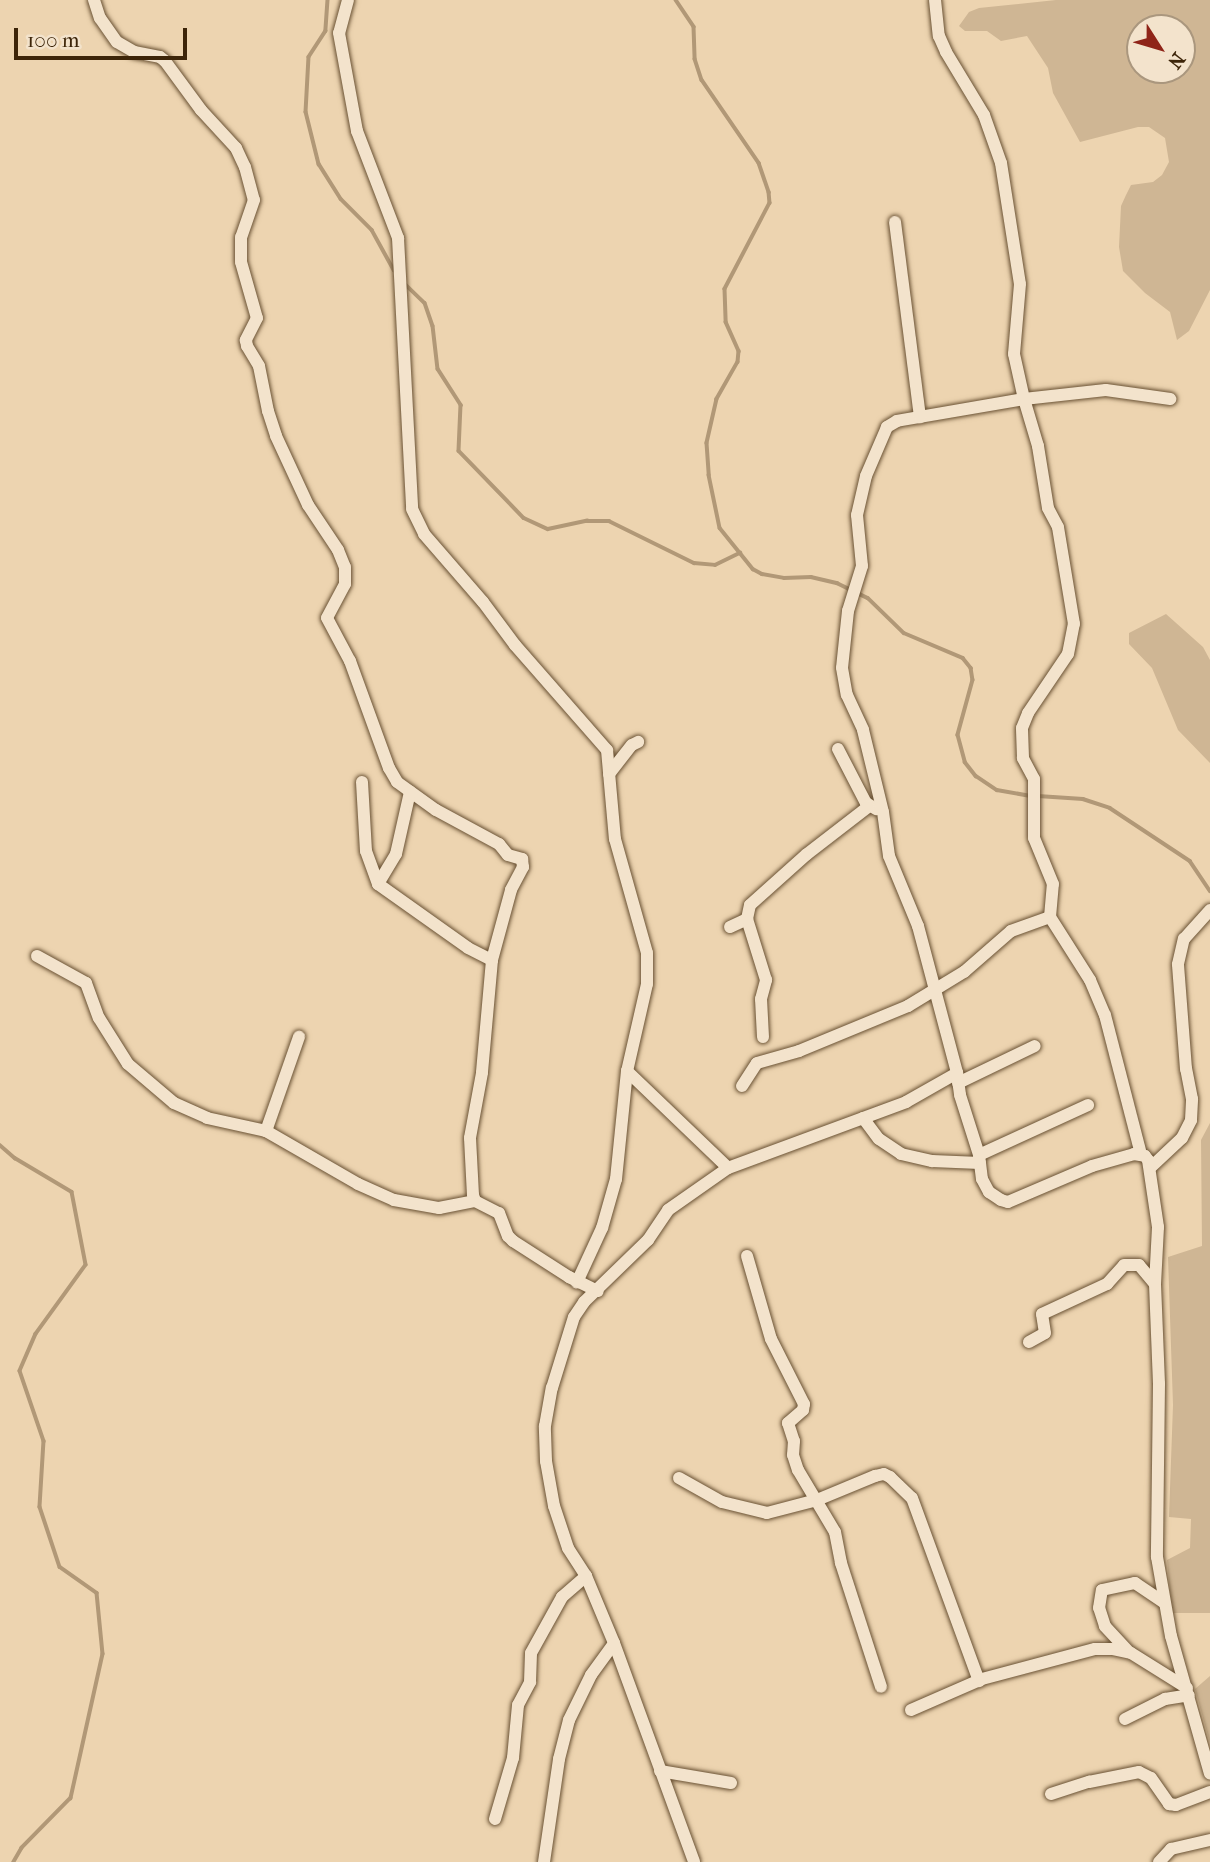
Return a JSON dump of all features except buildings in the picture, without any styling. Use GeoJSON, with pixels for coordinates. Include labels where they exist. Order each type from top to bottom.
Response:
{"type":"FeatureCollection","features":[{"type":"Feature","properties":{"kind":"street"},"geometry":{"type":"LineString","coordinates":[[94,0],[100,18],[117,42],[134,52],[160,57],[165,61],[201,110],[236,148],[245,167],[254,200],[241,237],[240,262],[247,292],[256,306],[257,318],[246,340],[247,346],[262,374],[268,411],[308,505],[338,550],[345,567],[345,584],[327,618],[356,673],[389,768],[397,782],[410,792],[446,816],[499,844],[508,855],[522,859],[523,867],[511,890],[492,960],[482,1073],[470,1138],[470,1174],[475,1201]]}},
{"type":"Feature","properties":{"kind":"street"},"geometry":{"type":"LineString","coordinates":[[348,0],[339,33],[357,131],[398,238],[412,509],[424,534],[483,602],[515,645],[607,750],[615,839],[642,927],[648,968],[627,1071],[616,1179],[602,1228],[577,1282]]}},
{"type":"Feature","properties":{"kind":"street"},"geometry":{"type":"LineString","coordinates":[[935,0],[938,28],[946,52],[984,115],[1001,163],[1020,284],[1014,354],[1038,446],[1048,508],[1058,527],[1074,624],[1068,654],[1028,713],[1022,728],[1023,758],[1034,779],[1034,838],[1053,884],[1050,917],[1090,980],[1105,1015],[1141,1154],[1150,1168],[1158,1227],[1155,1284],[1159,1384],[1157,1558],[1164,1602],[1210,1774]]}},
{"type":"Feature","properties":{"kind":"street"},"geometry":{"type":"LineString","coordinates":[[895,222],[920,417]]}},
{"type":"Feature","properties":{"kind":"street"},"geometry":{"type":"LineString","coordinates":[[1141,1154],[1092,1166],[1008,1202],[989,1192],[982,1179],[980,1159],[918,926],[889,856],[883,812],[863,730],[847,695],[842,668],[851,596],[862,566],[857,515],[866,476],[887,426],[897,421],[1024,399],[1106,390],[1170,399]]}},
{"type":"Feature","properties":{"kind":"street"},"geometry":{"type":"LineString","coordinates":[[609,774],[632,745],[638,742]]}},
{"type":"Feature","properties":{"kind":"street"},"geometry":{"type":"LineString","coordinates":[[838,749],[869,806],[883,812]]}},
{"type":"Feature","properties":{"kind":"street"},"geometry":{"type":"LineString","coordinates":[[362,782],[366,851],[378,884],[468,948],[492,960]]}},
{"type":"Feature","properties":{"kind":"street"},"geometry":{"type":"LineString","coordinates":[[378,884],[396,854],[410,792]]}},
{"type":"Feature","properties":{"kind":"street"},"geometry":{"type":"LineString","coordinates":[[763,1038],[761,999],[765,979],[747,919],[750,905],[807,854],[869,806]]}},
{"type":"Feature","properties":{"kind":"street"},"geometry":{"type":"LineString","coordinates":[[1150,1168],[1182,1138],[1191,1120],[1192,1099],[1186,1069],[1178,964],[1184,939],[1206,913]]}},
{"type":"Feature","properties":{"kind":"street"},"geometry":{"type":"LineString","coordinates":[[743,1086],[757,1063],[845,1033],[908,1006],[964,972],[1011,931],[1050,917]]}},
{"type":"Feature","properties":{"kind":"street"},"geometry":{"type":"LineString","coordinates":[[730,927],[747,919]]}},
{"type":"Feature","properties":{"kind":"street"},"geometry":{"type":"LineString","coordinates":[[37,956],[86,983],[99,1018],[128,1064],[156,1091],[174,1103],[207,1118],[267,1131],[358,1184],[394,1200],[439,1208],[475,1201],[499,1213],[508,1236],[513,1241],[577,1282],[598,1291]]}},
{"type":"Feature","properties":{"kind":"street"},"geometry":{"type":"LineString","coordinates":[[267,1131],[299,1037]]}},
{"type":"Feature","properties":{"kind":"street"},"geometry":{"type":"LineString","coordinates":[[694,1862],[614,1643],[586,1576],[568,1548],[554,1506],[546,1461],[545,1426],[552,1388],[574,1317],[648,1240],[668,1210],[728,1168],[906,1102],[1035,1046]]}},
{"type":"Feature","properties":{"kind":"street"},"geometry":{"type":"LineString","coordinates":[[627,1071],[728,1168]]}},
{"type":"Feature","properties":{"kind":"street"},"geometry":{"type":"LineString","coordinates":[[863,1118],[879,1139],[901,1154],[932,1161],[980,1159],[1088,1105]]}},
{"type":"Feature","properties":{"kind":"street"},"geometry":{"type":"LineString","coordinates":[[747,1256],[771,1339],[804,1404],[788,1426],[794,1441],[793,1455],[798,1470],[835,1532],[841,1563],[881,1687]]}},
{"type":"Feature","properties":{"kind":"street"},"geometry":{"type":"LineString","coordinates":[[1030,1342],[1045,1333],[1042,1314],[1107,1284],[1124,1265],[1139,1265],[1155,1284]]}},
{"type":"Feature","properties":{"kind":"street"},"geometry":{"type":"LineString","coordinates":[[679,1478],[722,1502],[767,1513],[817,1500],[884,1474],[906,1490],[921,1518],[979,1681]]}},
{"type":"Feature","properties":{"kind":"street"},"geometry":{"type":"LineString","coordinates":[[495,1819],[513,1758],[518,1705],[530,1682],[531,1653],[562,1597],[586,1576]]}},
{"type":"Feature","properties":{"kind":"street"},"geometry":{"type":"LineString","coordinates":[[1164,1602],[1135,1583],[1102,1590],[1099,1608],[1105,1626],[1130,1653],[1188,1692]]}},
{"type":"Feature","properties":{"kind":"street"},"geometry":{"type":"LineString","coordinates":[[544,1862],[559,1759],[569,1720],[591,1675],[614,1643]]}},
{"type":"Feature","properties":{"kind":"street"},"geometry":{"type":"LineString","coordinates":[[911,1710],[979,1681],[1095,1649],[1130,1653]]}},
{"type":"Feature","properties":{"kind":"street"},"geometry":{"type":"LineString","coordinates":[[1125,1719],[1165,1699],[1188,1692]]}},
{"type":"Feature","properties":{"kind":"street"},"geometry":{"type":"LineString","coordinates":[[660,1771],[731,1783]]}},
{"type":"Feature","properties":{"kind":"street"},"geometry":{"type":"LineString","coordinates":[[1051,1794],[1089,1782],[1139,1772],[1155,1781],[1168,1804],[1175,1805],[1210,1792]]}},
{"type":"Feature","properties":{"kind":"street"},"geometry":{"type":"LineString","coordinates":[[1159,1862],[1171,1849],[1210,1840]]}},
{"type":"Feature","properties":{"kind":"shaded area"},"geometry":{"type":"Polygon","coordinates":[[[1056,0],[1210,0],[1210,290],[1189,331],[1177,340],[1170,312],[1145,293],[1123,271],[1119,247],[1121,206],[1131,185],[1153,182],[1162,175],[1169,162],[1165,138],[1149,127],[1138,127],[1080,142],[1053,93],[1048,68],[1027,36],[1001,41],[987,31],[965,31],[959,26],[969,12],[979,8],[1056,0]]]}},
{"type":"Feature","properties":{"kind":"shaded area"},"geometry":{"type":"Polygon","coordinates":[[[1166,614],[1203,647],[1210,660],[1210,763],[1178,730],[1152,668],[1129,644],[1129,633],[1166,614]]]}},
{"type":"Feature","properties":{"kind":"shaded area"},"geometry":{"type":"Polygon","coordinates":[[[1210,1123],[1210,1613],[1172,1613],[1167,1560],[1190,1548],[1191,1519],[1169,1517],[1173,1405],[1168,1257],[1202,1246],[1201,1140],[1210,1123]]]}},
{"type":"Feature","properties":{"kind":"shaded area"},"geometry":{"type":"Polygon","coordinates":[[[1210,1676],[1210,1743],[1195,1689],[1210,1676]]]}},
{"type":"Feature","properties":{"kind":"waterway"},"geometry":{"type":"LineString","coordinates":[[328,0],[326,31],[309,57],[306,112],[319,164],[341,199],[372,230],[394,270]]}},
{"type":"Feature","properties":{"kind":"waterway"},"geometry":{"type":"LineString","coordinates":[[676,0],[694,27],[695,59],[702,80],[759,163],[770,203],[725,289],[726,322],[739,351],[738,362],[717,399],[707,443],[709,475],[720,528],[753,569],[762,574],[784,578],[811,577],[837,583],[868,598],[904,633],[963,658],[971,668],[973,680],[958,735],[965,762],[976,776],[997,790],[1030,796]]}},
{"type":"Feature","properties":{"kind":"waterway"},"geometry":{"type":"LineString","coordinates":[[403,282],[425,303],[433,326],[438,369],[461,405],[459,451],[524,518],[548,529],[587,521],[609,521],[694,563],[715,565],[740,553]]}},
{"type":"Feature","properties":{"kind":"waterway"},"geometry":{"type":"LineString","coordinates":[[1038,796],[1083,799],[1110,808],[1190,861],[1210,891]]}},
{"type":"Feature","properties":{"kind":"waterway"},"geometry":{"type":"LineString","coordinates":[[0,1145],[15,1158],[72,1192],[86,1265],[36,1334],[20,1371],[44,1441],[40,1507],[60,1567],[97,1593],[103,1654],[71,1798],[22,1848],[14,1862]]}}]}
